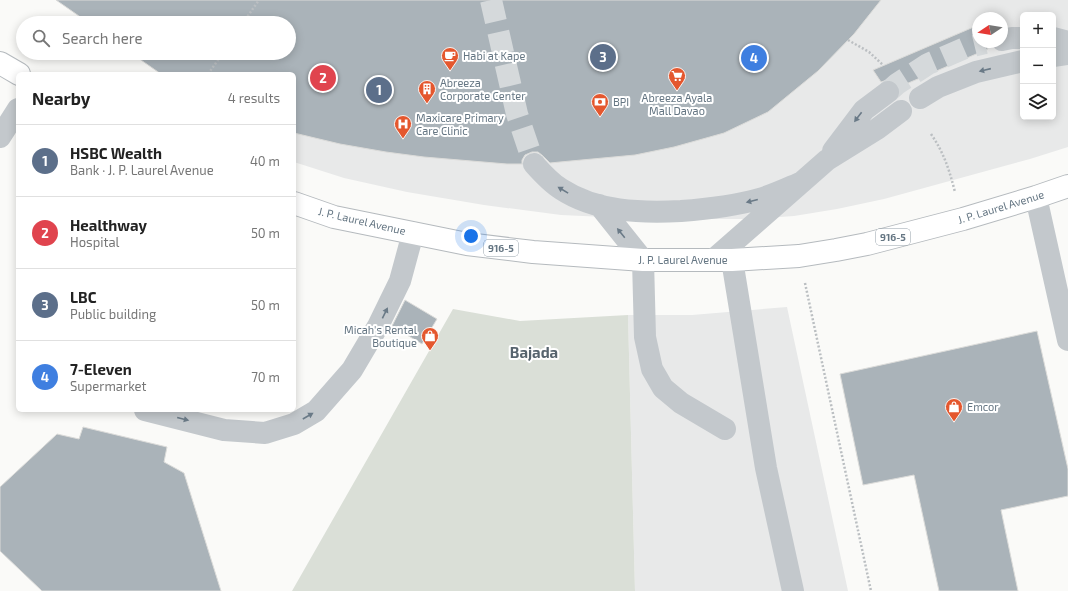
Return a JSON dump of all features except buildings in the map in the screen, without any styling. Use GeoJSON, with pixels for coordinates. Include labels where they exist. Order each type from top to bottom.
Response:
{"type":"FeatureCollection","features":[{"type":"Feature","properties":{"kind":"main road"},"geometry":{"type":"LineString","coordinates":[[0,63],[16,72]]}},
{"type":"Feature","properties":{"kind":"main road","name":"J. P. Laurel Avenue"},"geometry":{"type":"LineString","coordinates":[[296,204],[334,217],[474,245],[533,252],[643,260],[722,260],[799,256],[867,244],[963,219],[1068,186]]}},
{"type":"Feature","properties":{"kind":"lane"},"geometry":{"type":"LineString","coordinates":[[1008,39],[1020,38]]}},
{"type":"Feature","properties":{"kind":"lane"},"geometry":{"type":"LineString","coordinates":[[1056,39],[1068,42]]}},
{"type":"Feature","properties":{"kind":"lane"},"geometry":{"type":"LineString","coordinates":[[1056,56],[1068,54]]}},
{"type":"Feature","properties":{"kind":"lane"},"geometry":{"type":"LineString","coordinates":[[920,98],[938,87],[976,72],[1020,62]]}},
{"type":"Feature","properties":{"kind":"lane"},"geometry":{"type":"LineString","coordinates":[[827,160],[864,110],[888,92]]}},
{"type":"Feature","properties":{"kind":"lane"},"geometry":{"type":"LineString","coordinates":[[0,137],[16,111]]}},
{"type":"Feature","properties":{"kind":"lane"},"geometry":{"type":"LineString","coordinates":[[793,591],[722,260],[802,182],[827,160],[877,129],[901,111]]}},
{"type":"Feature","properties":{"kind":"lane"},"geometry":{"type":"LineString","coordinates":[[534,164],[560,189],[578,198],[599,205],[631,211],[662,212],[732,206],[761,199],[802,182]]}},
{"type":"Feature","properties":{"kind":"lane"},"geometry":{"type":"LineString","coordinates":[[1036,197],[1068,340]]}},
{"type":"Feature","properties":{"kind":"lane"},"geometry":{"type":"LineString","coordinates":[[599,205],[643,260],[645,337],[652,369],[663,388],[681,403],[725,429]]}},
{"type":"Feature","properties":{"kind":"lane"},"geometry":{"type":"LineString","coordinates":[[153,412],[224,430],[265,433],[294,424],[316,411],[352,370],[378,326],[400,281],[413,233]]}},
{"type":"Feature","properties":{"kind":"path"},"geometry":{"type":"LineString","coordinates":[[248,16],[259,0]]}},
{"type":"Feature","properties":{"kind":"path"},"geometry":{"type":"LineString","coordinates":[[848,40],[869,52],[884,65]]}},
{"type":"Feature","properties":{"kind":"path"},"geometry":{"type":"LineString","coordinates":[[209,72],[218,60]]}},
{"type":"Feature","properties":{"kind":"path"},"geometry":{"type":"LineString","coordinates":[[931,134],[944,155],[949,168],[963,219]]}},
{"type":"Feature","properties":{"kind":"path"},"geometry":{"type":"LineString","coordinates":[[799,256],[871,591]]}},
{"type":"Feature","properties":{"kind":"shaded area"},"geometry":{"type":"Polygon","coordinates":[[[257,0],[1068,0],[1068,147],[1030,159],[884,199],[794,216],[751,219],[649,219],[561,215],[484,205],[407,192],[344,178],[296,163],[296,72],[214,72],[261,60],[296,60],[296,16],[279,16],[257,0]]]}},
{"type":"Feature","properties":{"kind":"shaded area"},"geometry":{"type":"Polygon","coordinates":[[[787,307],[848,591],[635,591],[628,315],[692,315],[787,307]]]}},
{"type":"Feature","properties":{"kind":"shaded area"},"geometry":{"type":"Polygon","coordinates":[[[453,309],[520,321],[628,315],[635,591],[292,591],[453,309]]]}},
{"type":"Feature","properties":{"kind":"tunnel"},"geometry":{"type":"LineString","coordinates":[[491,0],[517,114],[534,164]]}},
{"type":"Feature","properties":{"kind":"tunnel"},"geometry":{"type":"LineString","coordinates":[[888,92],[897,84],[928,64],[972,46]]}},
{"type":"Feature","properties":{"kind":"place","name":"LBC"},"geometry":{"type":"Point","coordinates":[603,57]}},
{"type":"Feature","properties":{"kind":"place","name":"7-Eleven"},"geometry":{"type":"Point","coordinates":[754,58]}},
{"type":"Feature","properties":{"kind":"place","name":"Habi at Kape"},"geometry":{"type":"Point","coordinates":[450,71]}},
{"type":"Feature","properties":{"kind":"place","name":"Healthway"},"geometry":{"type":"Point","coordinates":[323,78]}},
{"type":"Feature","properties":{"kind":"place","name":"HSBC Wealth"},"geometry":{"type":"Point","coordinates":[379,90]}},
{"type":"Feature","properties":{"kind":"place","name":"Abreeza Ayala Mall Davao"},"geometry":{"type":"Point","coordinates":[677,91]}},
{"type":"Feature","properties":{"kind":"place","name":"Abreeza Corporate Center"},"geometry":{"type":"Point","coordinates":[427,104]}},
{"type":"Feature","properties":{"kind":"place","name":"BPI"},"geometry":{"type":"Point","coordinates":[600,117]}},
{"type":"Feature","properties":{"kind":"place","name":"Maxicare Primary Care Clinic"},"geometry":{"type":"Point","coordinates":[403,139]}},
{"type":"Feature","properties":{"kind":"place","name":"Micah's Rental Boutique"},"geometry":{"type":"Point","coordinates":[430,351]}},
{"type":"Feature","properties":{"kind":"place","name":"Emcor"},"geometry":{"type":"Point","coordinates":[954,422]}},
{"type":"Feature","properties":{"kind":"district","name":"Bajada"},"geometry":{"type":"Point","coordinates":[534,353]}}]}
